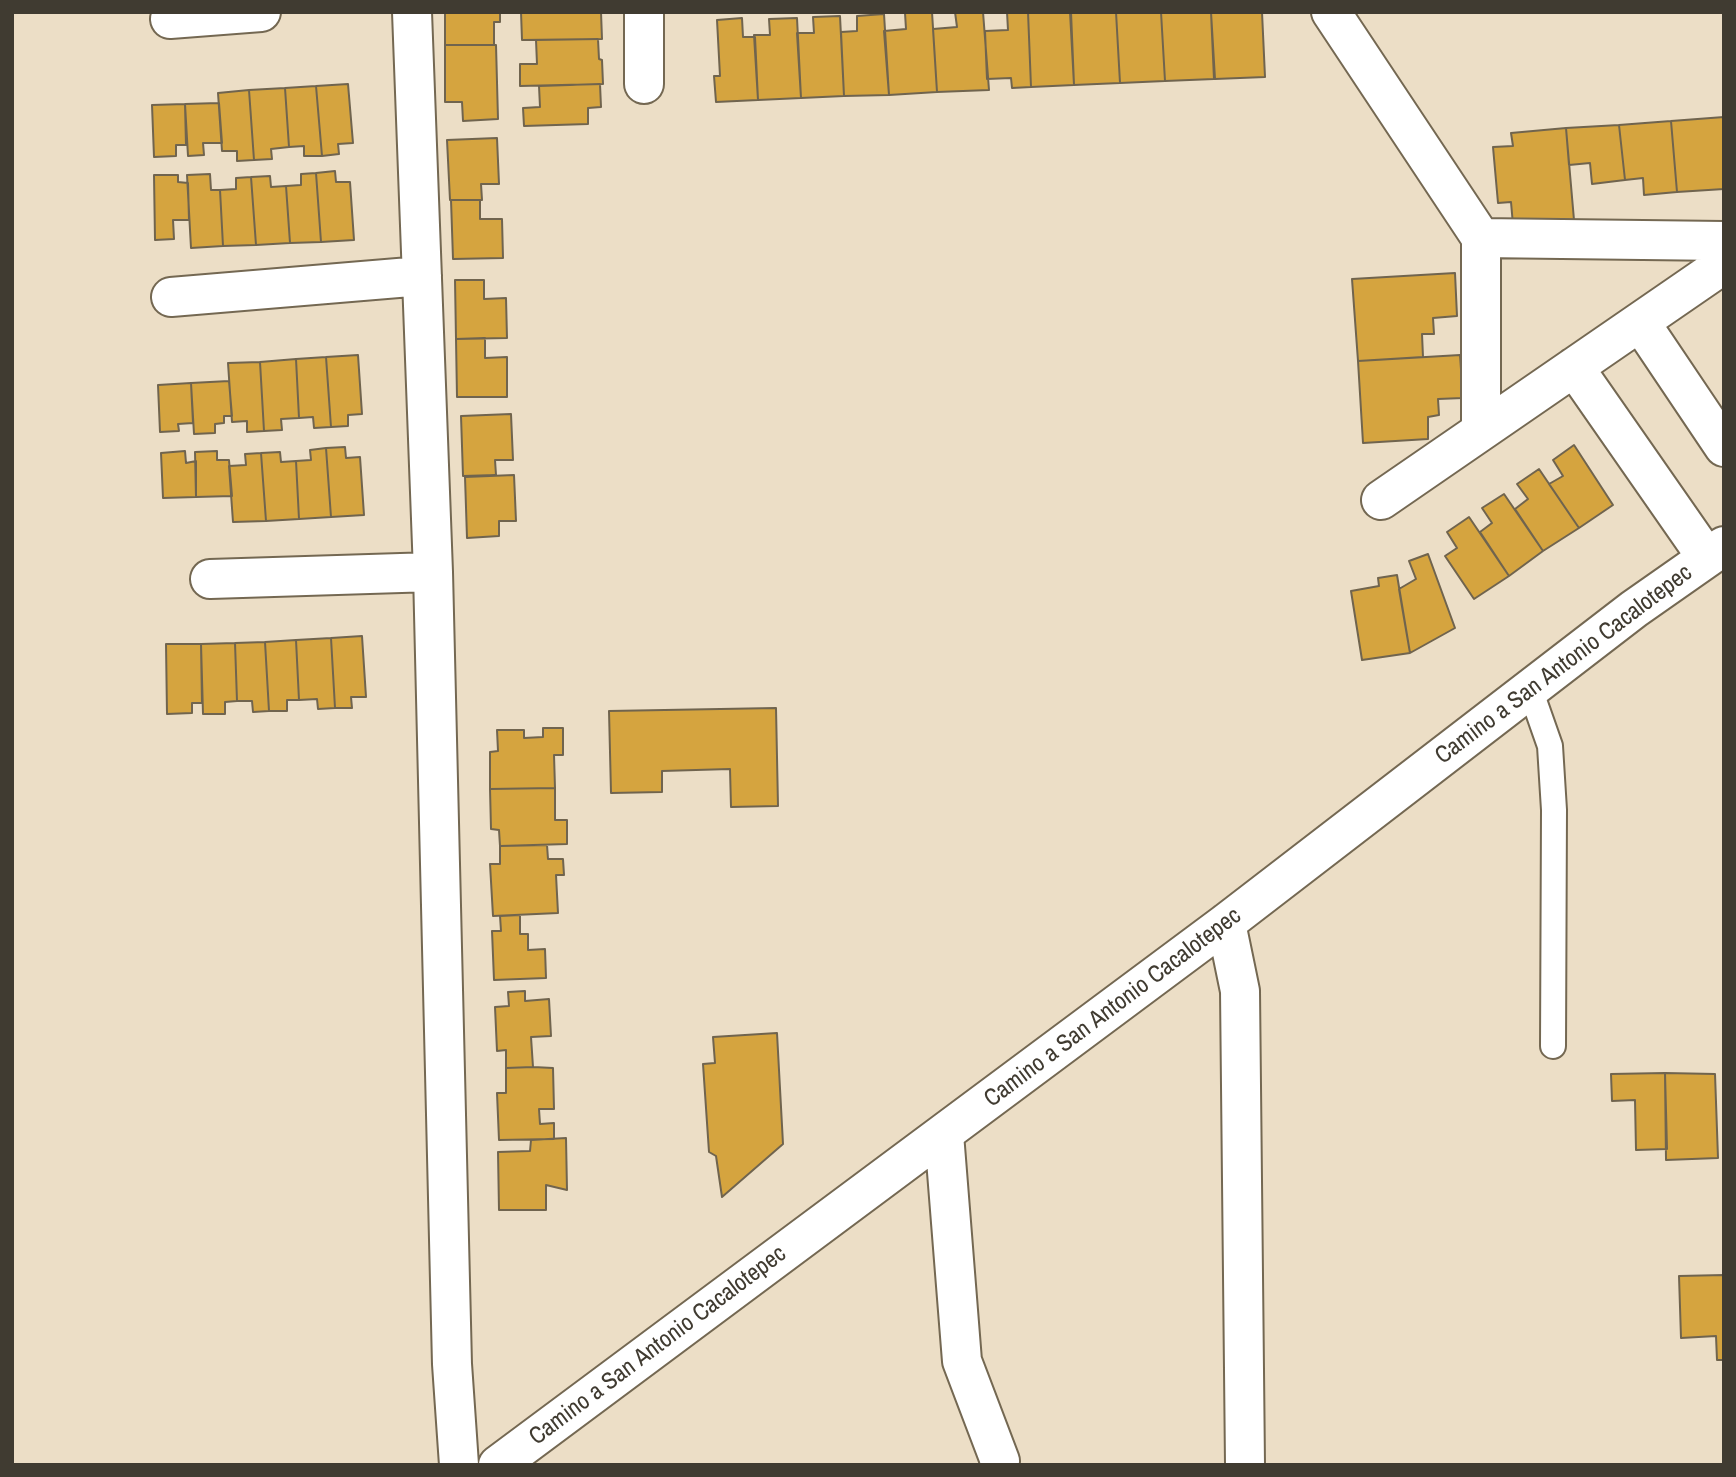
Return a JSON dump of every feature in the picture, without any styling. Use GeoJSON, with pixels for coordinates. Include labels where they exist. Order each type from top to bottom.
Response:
{"type":"FeatureCollection","features":[{"type":"Feature","properties":{"kind":"street"},"geometry":{"type":"LineString","coordinates":[[170,19],[261,12]]}},
{"type":"Feature","properties":{"kind":"street"},"geometry":{"type":"LineString","coordinates":[[412,12],[433,572],[452,1364],[459,1465]]}},
{"type":"Feature","properties":{"kind":"street"},"geometry":{"type":"LineString","coordinates":[[644,12],[644,84]]}},
{"type":"Feature","properties":{"kind":"street"},"geometry":{"type":"LineString","coordinates":[[1331,12],[1481,238],[1481,431]]}},
{"type":"Feature","properties":{"kind":"street"},"geometry":{"type":"LineString","coordinates":[[1481,238],[1724,241]]}},
{"type":"Feature","properties":{"kind":"street"},"geometry":{"type":"LineString","coordinates":[[1381,500],[1724,264]]}},
{"type":"Feature","properties":{"kind":"street"},"geometry":{"type":"LineString","coordinates":[[171,297],[422,276]]}},
{"type":"Feature","properties":{"kind":"street"},"geometry":{"type":"LineString","coordinates":[[1640,321],[1724,447]]}},
{"type":"Feature","properties":{"kind":"street"},"geometry":{"type":"LineString","coordinates":[[1574,367],[1715,552]]}},
{"type":"Feature","properties":{"kind":"street","name":"Camino a San Antonio Cacalotepec"},"geometry":{"type":"LineString","coordinates":[[498,1465],[1226,923],[1634,608],[1715,552]]}},
{"type":"Feature","properties":{"kind":"street"},"geometry":{"type":"LineString","coordinates":[[210,579],[433,572]]}},
{"type":"Feature","properties":{"kind":"street"},"geometry":{"type":"LineString","coordinates":[[1226,923],[1240,990],[1245,1465]]}},
{"type":"Feature","properties":{"kind":"street"},"geometry":{"type":"LineString","coordinates":[[944,1134],[962,1361],[1000,1461],[999,1465]]}},
{"type":"Feature","properties":{"kind":"lane"},"geometry":{"type":"LineString","coordinates":[[1530,689],[1550,746],[1551,758],[1554,810],[1553,1046]]}},
{"type":"Feature","properties":{"kind":"building"},"geometry":{"type":"Polygon","coordinates":[[[445,12],[500,12],[500,22],[494,22],[494,45],[445,45],[445,12]]]}},
{"type":"Feature","properties":{"kind":"building"},"geometry":{"type":"Polygon","coordinates":[[[521,12],[601,12],[602,39],[522,40],[521,12]]]}},
{"type":"Feature","properties":{"kind":"building"},"geometry":{"type":"Polygon","coordinates":[[[932,12],[937,92],[889,95],[884,31],[906,29],[905,13],[932,12]]]}},
{"type":"Feature","properties":{"kind":"building"},"geometry":{"type":"Polygon","coordinates":[[[955,12],[983,12],[989,90],[937,92],[933,29],[957,27],[955,12]]]}},
{"type":"Feature","properties":{"kind":"building"},"geometry":{"type":"Polygon","coordinates":[[[1007,12],[1028,12],[1031,87],[1012,88],[1011,78],[987,79],[985,31],[1008,30],[1007,12]]]}},
{"type":"Feature","properties":{"kind":"building"},"geometry":{"type":"Polygon","coordinates":[[[1028,12],[1070,12],[1074,85],[1031,87],[1028,12]]]}},
{"type":"Feature","properties":{"kind":"building"},"geometry":{"type":"Polygon","coordinates":[[[1071,12],[1116,12],[1120,83],[1074,85],[1071,12]]]}},
{"type":"Feature","properties":{"kind":"building"},"geometry":{"type":"Polygon","coordinates":[[[1116,12],[1161,12],[1165,81],[1120,83],[1116,12]]]}},
{"type":"Feature","properties":{"kind":"building"},"geometry":{"type":"Polygon","coordinates":[[[1161,12],[1211,12],[1214,79],[1165,81],[1161,12]]]}},
{"type":"Feature","properties":{"kind":"building"},"geometry":{"type":"Polygon","coordinates":[[[1211,12],[1262,12],[1265,77],[1215,79],[1211,12]]]}},
{"type":"Feature","properties":{"kind":"building"},"geometry":{"type":"Polygon","coordinates":[[[884,14],[889,95],[844,96],[841,32],[857,31],[857,16],[884,14]]]}},
{"type":"Feature","properties":{"kind":"building"},"geometry":{"type":"Polygon","coordinates":[[[840,16],[844,96],[801,98],[797,33],[814,33],[813,17],[840,16]]]}},
{"type":"Feature","properties":{"kind":"building"},"geometry":{"type":"Polygon","coordinates":[[[742,18],[743,37],[755,37],[758,100],[716,102],[714,76],[720,76],[717,20],[742,18]]]}},
{"type":"Feature","properties":{"kind":"building"},"geometry":{"type":"Polygon","coordinates":[[[797,18],[801,98],[758,100],[754,35],[770,35],[769,19],[797,18]]]}},
{"type":"Feature","properties":{"kind":"building"},"geometry":{"type":"Polygon","coordinates":[[[598,39],[603,84],[520,86],[520,64],[537,64],[536,40],[598,39]]]}},
{"type":"Feature","properties":{"kind":"building"},"geometry":{"type":"Polygon","coordinates":[[[445,45],[496,45],[498,119],[463,121],[462,102],[445,102],[445,45]]]}},
{"type":"Feature","properties":{"kind":"building"},"geometry":{"type":"Polygon","coordinates":[[[348,84],[353,143],[338,144],[339,154],[322,156],[316,86],[348,84]]]}},
{"type":"Feature","properties":{"kind":"building"},"geometry":{"type":"Polygon","coordinates":[[[600,84],[601,107],[588,108],[588,124],[524,126],[523,108],[540,107],[539,86],[600,84]]]}},
{"type":"Feature","properties":{"kind":"building"},"geometry":{"type":"Polygon","coordinates":[[[316,86],[322,156],[304,156],[304,146],[289,147],[285,88],[316,86]]]}},
{"type":"Feature","properties":{"kind":"building"},"geometry":{"type":"Polygon","coordinates":[[[285,88],[289,147],[271,149],[272,159],[254,160],[249,90],[285,88]]]}},
{"type":"Feature","properties":{"kind":"building"},"geometry":{"type":"Polygon","coordinates":[[[249,90],[254,160],[237,161],[237,151],[222,151],[218,93],[249,90]]]}},
{"type":"Feature","properties":{"kind":"building"},"geometry":{"type":"Polygon","coordinates":[[[219,103],[222,143],[203,143],[204,155],[188,156],[185,104],[219,103]]]}},
{"type":"Feature","properties":{"kind":"building"},"geometry":{"type":"Polygon","coordinates":[[[185,104],[186,145],[176,145],[176,156],[154,157],[152,105],[185,104]]]}},
{"type":"Feature","properties":{"kind":"building"},"geometry":{"type":"Polygon","coordinates":[[[1724,117],[1724,189],[1677,192],[1671,121],[1724,117]]]}},
{"type":"Feature","properties":{"kind":"building"},"geometry":{"type":"Polygon","coordinates":[[[1671,121],[1677,192],[1644,195],[1643,178],[1625,180],[1619,125],[1671,121]]]}},
{"type":"Feature","properties":{"kind":"building"},"geometry":{"type":"Polygon","coordinates":[[[1619,125],[1625,180],[1592,184],[1590,163],[1569,165],[1566,128],[1619,125]]]}},
{"type":"Feature","properties":{"kind":"building"},"geometry":{"type":"Polygon","coordinates":[[[1566,128],[1574,220],[1513,225],[1511,202],[1498,203],[1493,147],[1513,146],[1511,133],[1566,128]]]}},
{"type":"Feature","properties":{"kind":"building"},"geometry":{"type":"Polygon","coordinates":[[[497,138],[499,184],[481,184],[482,200],[450,200],[447,140],[497,138]]]}},
{"type":"Feature","properties":{"kind":"building"},"geometry":{"type":"Polygon","coordinates":[[[335,171],[336,182],[350,182],[354,240],[321,242],[316,173],[335,171]]]}},
{"type":"Feature","properties":{"kind":"building"},"geometry":{"type":"Polygon","coordinates":[[[316,173],[321,242],[290,243],[286,186],[301,185],[301,174],[316,173]]]}},
{"type":"Feature","properties":{"kind":"building"},"geometry":{"type":"Polygon","coordinates":[[[210,174],[211,190],[220,190],[223,246],[191,248],[187,175],[210,174]]]}},
{"type":"Feature","properties":{"kind":"building"},"geometry":{"type":"Polygon","coordinates":[[[154,175],[178,175],[178,182],[188,183],[189,220],[173,220],[174,239],[155,240],[154,175]]]}},
{"type":"Feature","properties":{"kind":"building"},"geometry":{"type":"Polygon","coordinates":[[[270,176],[271,187],[286,186],[290,243],[256,245],[251,177],[270,176]]]}},
{"type":"Feature","properties":{"kind":"building"},"geometry":{"type":"Polygon","coordinates":[[[251,177],[256,245],[223,246],[220,190],[236,189],[236,178],[251,177]]]}},
{"type":"Feature","properties":{"kind":"building"},"geometry":{"type":"Polygon","coordinates":[[[451,200],[480,200],[480,219],[502,219],[503,258],[453,259],[451,200]]]}},
{"type":"Feature","properties":{"kind":"building"},"geometry":{"type":"Polygon","coordinates":[[[1455,273],[1457,316],[1433,318],[1434,334],[1422,334],[1423,357],[1358,361],[1352,279],[1455,273]]]}},
{"type":"Feature","properties":{"kind":"building"},"geometry":{"type":"Polygon","coordinates":[[[455,280],[484,280],[484,299],[506,298],[507,338],[456,339],[455,280]]]}},
{"type":"Feature","properties":{"kind":"building"},"geometry":{"type":"Polygon","coordinates":[[[485,338],[485,358],[507,357],[507,397],[457,397],[456,339],[485,338]]]}},
{"type":"Feature","properties":{"kind":"building"},"geometry":{"type":"Polygon","coordinates":[[[358,355],[362,414],[348,415],[348,426],[331,427],[326,357],[358,355]]]}},
{"type":"Feature","properties":{"kind":"building"},"geometry":{"type":"Polygon","coordinates":[[[1460,355],[1463,398],[1438,399],[1439,415],[1428,417],[1428,439],[1363,443],[1358,361],[1460,355]]]}},
{"type":"Feature","properties":{"kind":"building"},"geometry":{"type":"Polygon","coordinates":[[[326,357],[331,427],[314,428],[313,417],[299,418],[296,359],[326,357]]]}},
{"type":"Feature","properties":{"kind":"building"},"geometry":{"type":"Polygon","coordinates":[[[296,359],[299,418],[281,419],[282,430],[264,431],[260,362],[296,359]]]}},
{"type":"Feature","properties":{"kind":"building"},"geometry":{"type":"Polygon","coordinates":[[[260,362],[264,431],[247,432],[247,421],[232,422],[228,363],[260,362]]]}},
{"type":"Feature","properties":{"kind":"building"},"geometry":{"type":"Polygon","coordinates":[[[229,381],[232,416],[224,416],[224,423],[215,424],[215,433],[194,434],[191,383],[229,381]]]}},
{"type":"Feature","properties":{"kind":"building"},"geometry":{"type":"Polygon","coordinates":[[[191,383],[193,423],[178,424],[179,431],[160,432],[158,385],[191,383]]]}},
{"type":"Feature","properties":{"kind":"building"},"geometry":{"type":"Polygon","coordinates":[[[511,414],[513,460],[495,460],[496,475],[463,476],[461,416],[511,414]]]}},
{"type":"Feature","properties":{"kind":"building"},"geometry":{"type":"Polygon","coordinates":[[[1574,445],[1613,505],[1579,528],[1549,484],[1563,476],[1553,460],[1574,445]]]}},
{"type":"Feature","properties":{"kind":"building"},"geometry":{"type":"Polygon","coordinates":[[[345,447],[346,458],[360,457],[364,515],[331,517],[326,448],[345,447]]]}},
{"type":"Feature","properties":{"kind":"building"},"geometry":{"type":"Polygon","coordinates":[[[326,448],[331,517],[299,519],[296,461],[311,460],[310,450],[326,448]]]}},
{"type":"Feature","properties":{"kind":"building"},"geometry":{"type":"Polygon","coordinates":[[[185,451],[186,463],[196,461],[196,497],[163,498],[161,453],[185,451]]]}},
{"type":"Feature","properties":{"kind":"building"},"geometry":{"type":"Polygon","coordinates":[[[217,451],[217,460],[229,460],[232,496],[196,497],[195,452],[217,451]]]}},
{"type":"Feature","properties":{"kind":"building"},"geometry":{"type":"Polygon","coordinates":[[[280,452],[281,462],[296,461],[299,519],[266,521],[261,453],[280,452]]]}},
{"type":"Feature","properties":{"kind":"building"},"geometry":{"type":"Polygon","coordinates":[[[261,453],[266,521],[233,522],[229,466],[246,465],[245,454],[261,453]]]}},
{"type":"Feature","properties":{"kind":"building"},"geometry":{"type":"Polygon","coordinates":[[[1539,469],[1579,528],[1543,551],[1515,509],[1528,499],[1517,484],[1539,469]]]}},
{"type":"Feature","properties":{"kind":"building"},"geometry":{"type":"Polygon","coordinates":[[[514,475],[516,521],[499,521],[499,536],[467,538],[465,477],[514,475]]]}},
{"type":"Feature","properties":{"kind":"building"},"geometry":{"type":"Polygon","coordinates":[[[1504,494],[1543,551],[1509,576],[1480,532],[1492,523],[1482,508],[1504,494]]]}},
{"type":"Feature","properties":{"kind":"building"},"geometry":{"type":"Polygon","coordinates":[[[1469,517],[1509,576],[1474,599],[1445,556],[1457,548],[1447,532],[1469,517]]]}},
{"type":"Feature","properties":{"kind":"building"},"geometry":{"type":"Polygon","coordinates":[[[1428,554],[1455,628],[1410,653],[1399,589],[1416,579],[1409,561],[1428,554]]]}},
{"type":"Feature","properties":{"kind":"building"},"geometry":{"type":"Polygon","coordinates":[[[1397,575],[1410,653],[1362,660],[1351,591],[1379,586],[1378,578],[1397,575]]]}},
{"type":"Feature","properties":{"kind":"building"},"geometry":{"type":"Polygon","coordinates":[[[362,636],[366,697],[351,697],[352,708],[335,708],[331,638],[362,636]]]}},
{"type":"Feature","properties":{"kind":"building"},"geometry":{"type":"Polygon","coordinates":[[[331,638],[335,708],[318,709],[317,699],[299,700],[296,640],[331,638]]]}},
{"type":"Feature","properties":{"kind":"building"},"geometry":{"type":"Polygon","coordinates":[[[296,640],[299,700],[287,700],[287,711],[269,711],[265,642],[296,640]]]}},
{"type":"Feature","properties":{"kind":"building"},"geometry":{"type":"Polygon","coordinates":[[[265,642],[269,711],[253,712],[252,701],[237,701],[235,643],[265,642]]]}},
{"type":"Feature","properties":{"kind":"building"},"geometry":{"type":"Polygon","coordinates":[[[235,643],[237,701],[225,702],[225,714],[203,714],[201,644],[235,643]]]}},
{"type":"Feature","properties":{"kind":"building"},"geometry":{"type":"Polygon","coordinates":[[[166,644],[201,644],[202,703],[192,703],[192,713],[167,714],[166,644]]]}},
{"type":"Feature","properties":{"kind":"building"},"geometry":{"type":"Polygon","coordinates":[[[776,708],[778,806],[731,807],[730,769],[662,771],[662,792],[611,793],[609,711],[776,708]]]}},
{"type":"Feature","properties":{"kind":"building"},"geometry":{"type":"Polygon","coordinates":[[[543,728],[563,728],[563,755],[554,755],[555,788],[490,789],[490,752],[498,751],[497,730],[524,730],[524,738],[543,737],[543,728]]]}},
{"type":"Feature","properties":{"kind":"building"},"geometry":{"type":"Polygon","coordinates":[[[555,788],[555,820],[567,820],[567,844],[500,846],[499,830],[491,829],[490,789],[555,788]]]}},
{"type":"Feature","properties":{"kind":"building"},"geometry":{"type":"Polygon","coordinates":[[[547,845],[548,859],[563,859],[564,875],[556,875],[558,913],[493,916],[490,864],[500,864],[500,846],[547,845]]]}},
{"type":"Feature","properties":{"kind":"building"},"geometry":{"type":"Polygon","coordinates":[[[520,915],[520,934],[528,934],[528,950],[545,949],[546,978],[494,980],[492,931],[501,931],[500,916],[520,915]]]}},
{"type":"Feature","properties":{"kind":"building"},"geometry":{"type":"Polygon","coordinates":[[[525,991],[525,1001],[549,999],[551,1036],[531,1037],[533,1067],[506,1068],[506,1050],[497,1051],[495,1007],[509,1006],[508,992],[525,991]]]}},
{"type":"Feature","properties":{"kind":"building"},"geometry":{"type":"Polygon","coordinates":[[[777,1033],[783,1144],[722,1197],[716,1156],[709,1152],[703,1064],[715,1063],[713,1037],[777,1033]]]}},
{"type":"Feature","properties":{"kind":"building"},"geometry":{"type":"Polygon","coordinates":[[[506,1068],[553,1068],[554,1109],[539,1109],[540,1124],[554,1123],[554,1139],[499,1140],[497,1093],[506,1093],[506,1068]]]}},
{"type":"Feature","properties":{"kind":"building"},"geometry":{"type":"Polygon","coordinates":[[[1665,1073],[1715,1074],[1718,1158],[1666,1160],[1665,1073]]]}},
{"type":"Feature","properties":{"kind":"building"},"geometry":{"type":"Polygon","coordinates":[[[1665,1073],[1667,1149],[1636,1150],[1635,1100],[1612,1101],[1611,1074],[1665,1073]]]}},
{"type":"Feature","properties":{"kind":"building"},"geometry":{"type":"Polygon","coordinates":[[[566,1138],[567,1190],[546,1185],[546,1210],[499,1210],[498,1152],[530,1151],[531,1140],[566,1138]]]}},
{"type":"Feature","properties":{"kind":"building"},"geometry":{"type":"Polygon","coordinates":[[[1724,1275],[1724,1360],[1717,1360],[1716,1336],[1681,1338],[1679,1276],[1724,1275]]]}}]}
